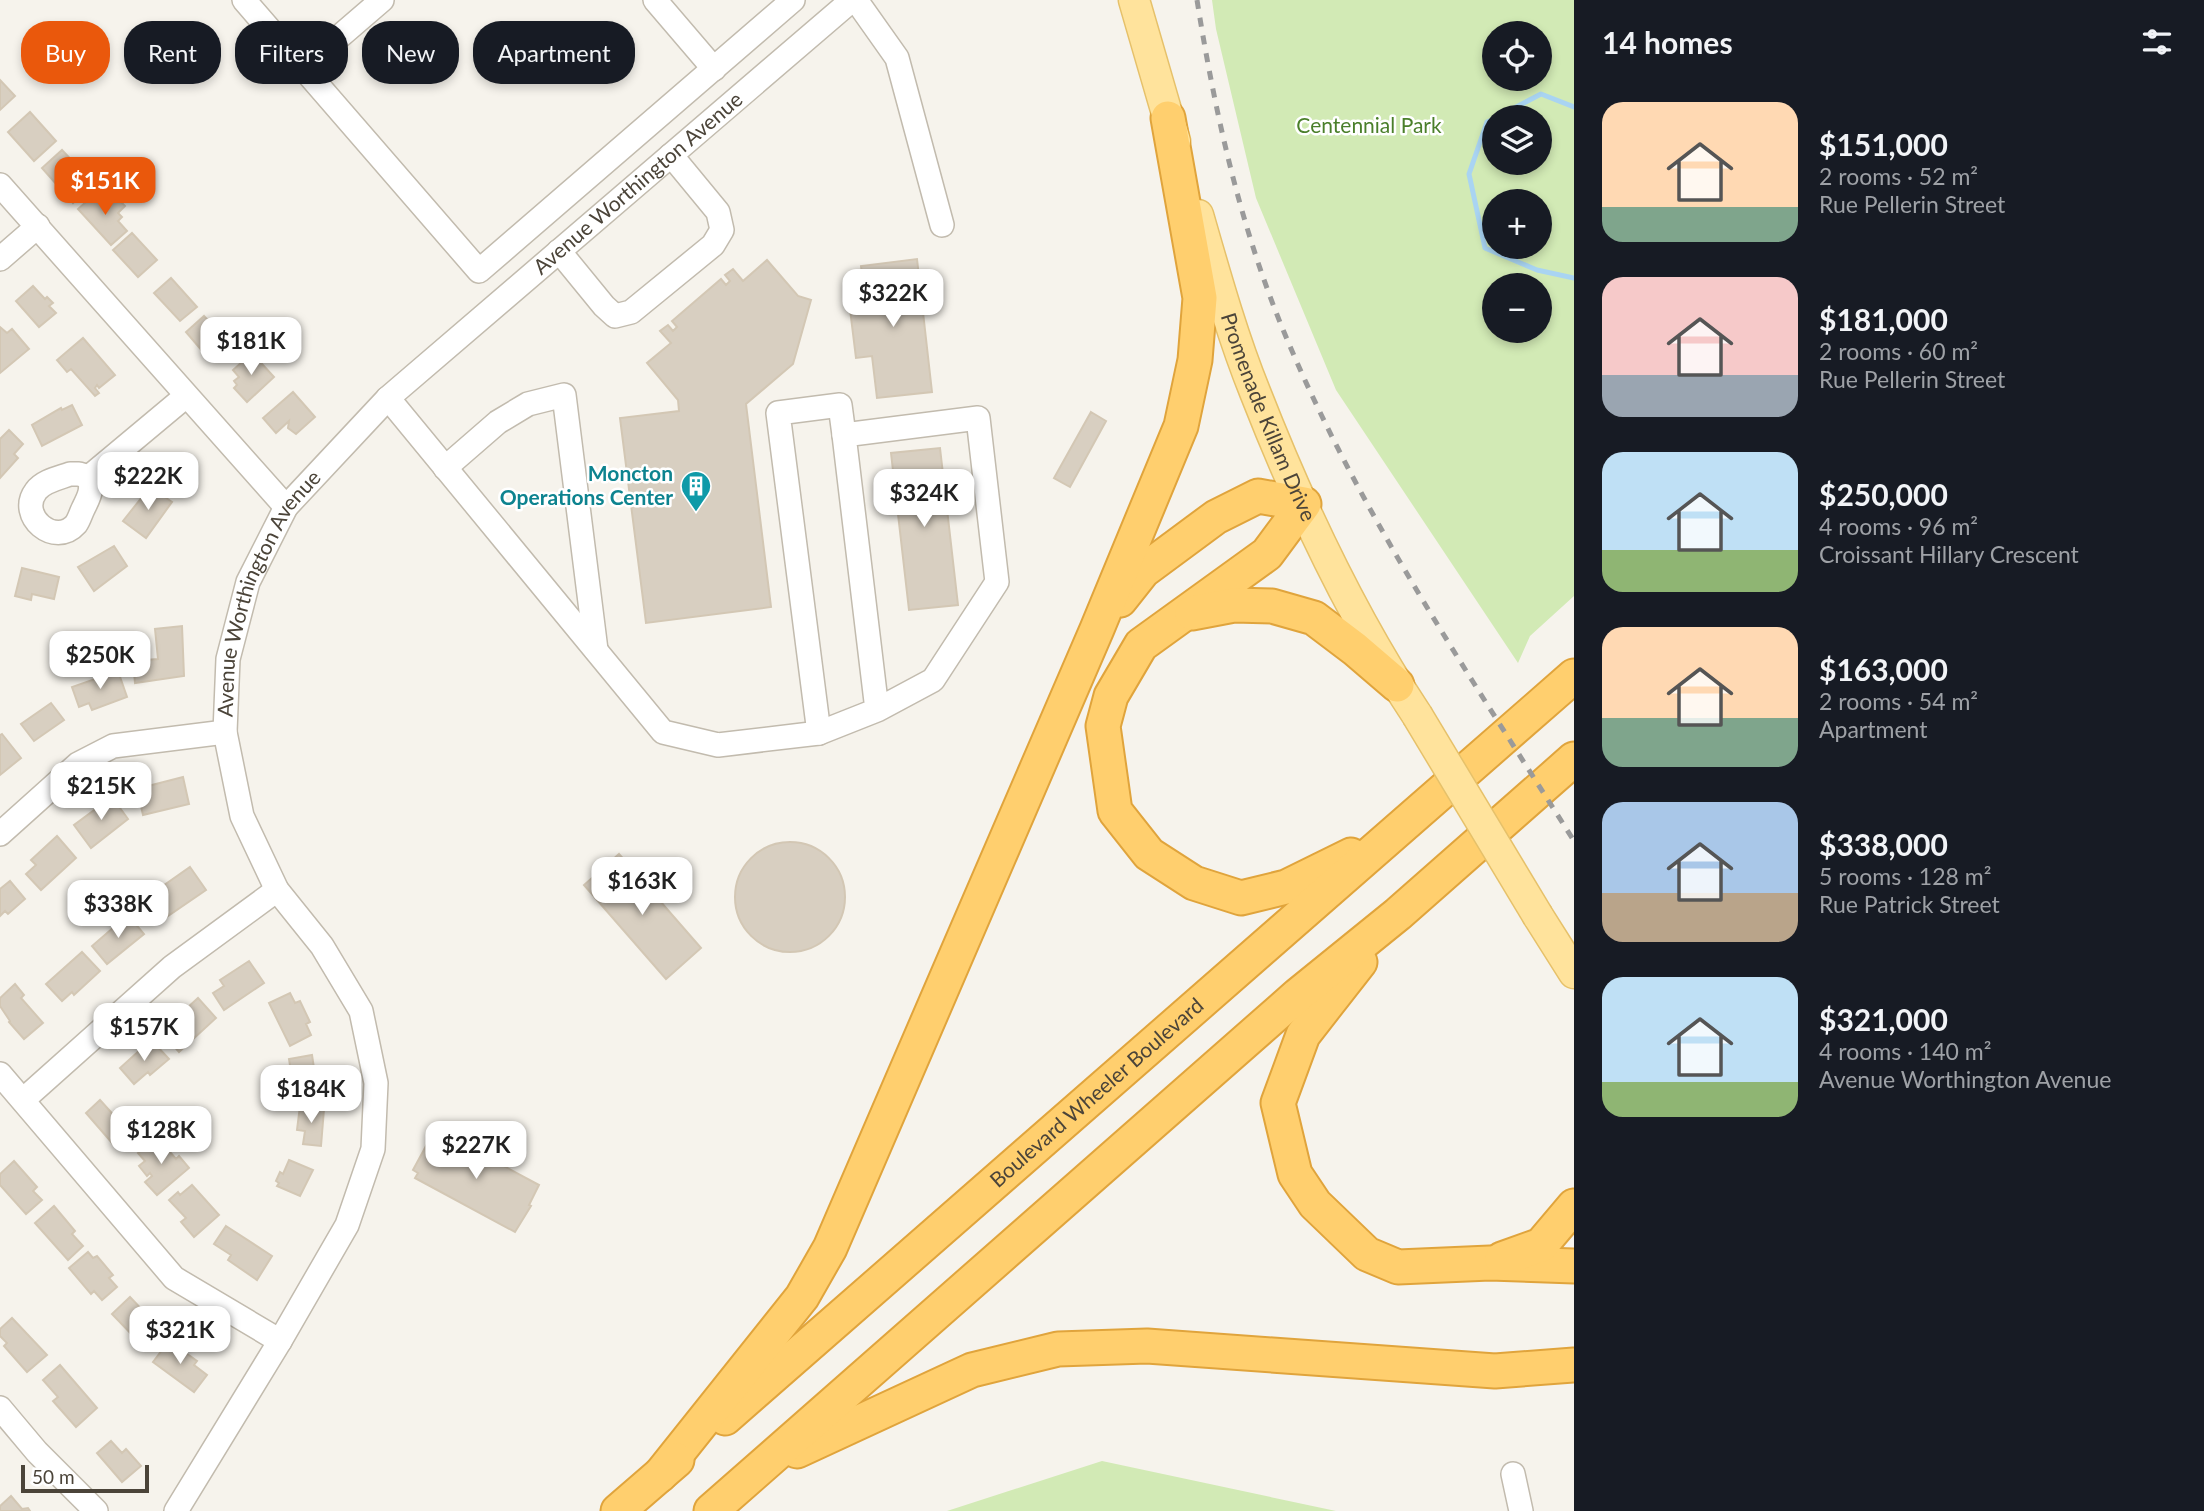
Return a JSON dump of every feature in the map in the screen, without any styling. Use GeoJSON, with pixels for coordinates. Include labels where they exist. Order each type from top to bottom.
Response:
{"type":"FeatureCollection","features":[{"type":"Feature","properties":{"kind":"highway"},"geometry":{"type":"LineString","coordinates":[[660,1475],[802,1297],[830,1248],[1097,629],[1181,426],[1195,360],[1200,298],[1168,118]]}},
{"type":"Feature","properties":{"kind":"highway"},"geometry":{"type":"LineString","coordinates":[[1097,629],[1143,571],[1216,517],[1258,496],[1304,504],[1268,554],[1141,645],[1111,696],[1102,726],[1115,811],[1149,854],[1194,883],[1241,898],[1286,887],[1399,831]]}},
{"type":"Feature","properties":{"kind":"highway"},"geometry":{"type":"LineString","coordinates":[[1183,614],[1234,605],[1272,606],[1314,618],[1397,685]]}},
{"type":"Feature","properties":{"kind":"highway","name":"Boulevard Wheeler Boulevard"},"geometry":{"type":"LineString","coordinates":[[618,1511],[1574,676]]}},
{"type":"Feature","properties":{"kind":"highway"},"geometry":{"type":"LineString","coordinates":[[711,1511],[1287,1004],[1398,914],[1574,759]]}},
{"type":"Feature","properties":{"kind":"highway"},"geometry":{"type":"LineString","coordinates":[[1398,914],[1303,1035],[1278,1103],[1295,1174],[1315,1205],[1367,1254],[1398,1267],[1490,1263],[1574,1266]]}},
{"type":"Feature","properties":{"kind":"highway"},"geometry":{"type":"LineString","coordinates":[[1490,1263],[1541,1245],[1574,1206]]}},
{"type":"Feature","properties":{"kind":"highway"},"geometry":{"type":"LineString","coordinates":[[723,1511],[800,1448],[972,1370],[1058,1349],[1147,1346],[1495,1371],[1574,1365]]}},
{"type":"Feature","properties":{"kind":"highway"},"geometry":{"type":"LineString","coordinates":[[1526,1370],[1574,1389]]}},
{"type":"Feature","properties":{"kind":"main road","name":"Promenade Killam Drive"},"geometry":{"type":"LineString","coordinates":[[1134,0],[1224,303],[1255,392],[1304,504],[1350,602],[1397,685],[1418,715],[1574,973]]}},
{"type":"Feature","properties":{"kind":"street"},"geometry":{"type":"LineString","coordinates":[[244,0],[262,21]]}},
{"type":"Feature","properties":{"kind":"street"},"geometry":{"type":"LineString","coordinates":[[348,29],[382,0]]}},
{"type":"Feature","properties":{"kind":"street"},"geometry":{"type":"LineString","coordinates":[[655,0],[714,69]]}},
{"type":"Feature","properties":{"kind":"street"},"geometry":{"type":"LineString","coordinates":[[317,84],[479,271],[793,0]]}},
{"type":"Feature","properties":{"kind":"street"},"geometry":{"type":"LineString","coordinates":[[854,0],[897,58],[943,225]]}},
{"type":"Feature","properties":{"kind":"street","name":"Avenue Worthington Avenue"},"geometry":{"type":"LineString","coordinates":[[176,1511],[347,1225],[373,1149],[376,1083],[360,1011],[322,946],[278,890],[242,816],[225,732],[228,659],[248,582],[286,507],[388,398],[854,0]]}},
{"type":"Feature","properties":{"kind":"street"},"geometry":{"type":"LineString","coordinates":[[675,102],[699,131]]}},
{"type":"Feature","properties":{"kind":"street"},"geometry":{"type":"LineString","coordinates":[[520,236],[551,258],[615,316],[631,312],[713,245],[722,230],[718,212],[671,155]]}},
{"type":"Feature","properties":{"kind":"street"},"geometry":{"type":"LineString","coordinates":[[0,184],[286,507]]}},
{"type":"Feature","properties":{"kind":"street"},"geometry":{"type":"LineString","coordinates":[[0,259],[38,226]]}},
{"type":"Feature","properties":{"kind":"street"},"geometry":{"type":"LineString","coordinates":[[445,468],[498,422],[528,404],[564,395],[596,652]]}},
{"type":"Feature","properties":{"kind":"street"},"geometry":{"type":"LineString","coordinates":[[89,477],[186,396]]}},
{"type":"Feature","properties":{"kind":"street"},"geometry":{"type":"LineString","coordinates":[[388,398],[663,732],[718,745],[819,733],[877,710],[933,680],[997,582],[978,418],[844,435]]}},
{"type":"Feature","properties":{"kind":"street"},"geometry":{"type":"LineString","coordinates":[[819,733],[778,413],[840,405],[877,710]]}},
{"type":"Feature","properties":{"kind":"street"},"geometry":{"type":"LineString","coordinates":[[0,834],[78,764],[113,746],[225,732]]}},
{"type":"Feature","properties":{"kind":"street"},"geometry":{"type":"LineString","coordinates":[[23,1100],[172,967],[278,890]]}},
{"type":"Feature","properties":{"kind":"street"},"geometry":{"type":"LineString","coordinates":[[0,1074],[174,1278],[280,1341]]}},
{"type":"Feature","properties":{"kind":"street"},"geometry":{"type":"LineString","coordinates":[[0,1408],[37,1452],[96,1511]]}},
{"type":"Feature","properties":{"kind":"street"},"geometry":{"type":"LineString","coordinates":[[1513,1474],[1521,1511]]}},
{"type":"Feature","properties":{"kind":"green space","name":"Centennial Park"},"geometry":{"type":"Polygon","coordinates":[[[1212,0],[1574,0],[1574,596],[1530,636],[1518,663],[1336,390],[1256,198],[1216,29],[1212,0]]]}},
{"type":"Feature","properties":{"kind":"green space"},"geometry":{"type":"Polygon","coordinates":[[[1102,1461],[1336,1511],[947,1511],[1102,1461]]]}},
{"type":"Feature","properties":{"kind":"building"},"geometry":{"type":"Polygon","coordinates":[[[0,80],[15,96],[0,110],[0,80]]]}},
{"type":"Feature","properties":{"kind":"building"},"geometry":{"type":"Polygon","coordinates":[[[30,112],[56,141],[34,161],[8,132],[30,112]]]}},
{"type":"Feature","properties":{"kind":"building"},"geometry":{"type":"Polygon","coordinates":[[[62,150],[78,167],[84,161],[93,171],[86,177],[93,185],[73,203],[42,168],[62,150]]]}},
{"type":"Feature","properties":{"kind":"building"},"geometry":{"type":"Polygon","coordinates":[[[96,193],[107,205],[116,197],[125,206],[118,213],[122,217],[118,221],[127,231],[111,245],[78,209],[96,193]]]}},
{"type":"Feature","properties":{"kind":"building"},"geometry":{"type":"Polygon","coordinates":[[[132,233],[157,260],[138,277],[113,250],[132,233]]]}},
{"type":"Feature","properties":{"kind":"building"},"geometry":{"type":"Polygon","coordinates":[[[917,259],[932,392],[877,398],[872,356],[856,358],[849,301],[865,299],[861,266],[917,259]]]}},
{"type":"Feature","properties":{"kind":"building","name":"Moncton Operations Center"},"geometry":{"type":"Polygon","coordinates":[[[767,260],[798,296],[811,300],[793,364],[746,404],[771,607],[646,623],[620,418],[679,411],[678,400],[647,363],[671,343],[660,331],[668,325],[673,331],[677,327],[672,321],[721,279],[726,285],[730,281],[725,275],[733,269],[743,281],[767,260]]]}},
{"type":"Feature","properties":{"kind":"building"},"geometry":{"type":"Polygon","coordinates":[[[171,278],[197,307],[180,321],[154,293],[171,278]]]}},
{"type":"Feature","properties":{"kind":"building"},"geometry":{"type":"Polygon","coordinates":[[[33,286],[45,299],[47,297],[53,303],[49,306],[56,313],[39,327],[16,301],[33,286]]]}},
{"type":"Feature","properties":{"kind":"building"},"geometry":{"type":"Polygon","coordinates":[[[204,316],[229,343],[210,360],[186,332],[204,316]]]}},
{"type":"Feature","properties":{"kind":"building"},"geometry":{"type":"Polygon","coordinates":[[[0,327],[7,333],[12,329],[29,349],[0,373],[0,327]]]}},
{"type":"Feature","properties":{"kind":"building"},"geometry":{"type":"Polygon","coordinates":[[[83,338],[115,375],[99,388],[97,385],[95,388],[99,393],[95,396],[71,369],[67,372],[57,360],[83,338]]]}},
{"type":"Feature","properties":{"kind":"building"},"geometry":{"type":"Polygon","coordinates":[[[252,353],[274,377],[247,402],[234,388],[237,385],[234,381],[239,377],[233,370],[252,353]]]}},
{"type":"Feature","properties":{"kind":"building"},"geometry":{"type":"Polygon","coordinates":[[[293,392],[315,417],[296,434],[288,428],[289,421],[276,433],[263,418],[293,392]]]}},
{"type":"Feature","properties":{"kind":"building"},"geometry":{"type":"Polygon","coordinates":[[[72,405],[82,425],[42,446],[32,425],[61,408],[62,410],[72,405]]]}},
{"type":"Feature","properties":{"kind":"building"},"geometry":{"type":"Polygon","coordinates":[[[1091,412],[1106,421],[1070,487],[1054,478],[1091,412]]]}},
{"type":"Feature","properties":{"kind":"building"},"geometry":{"type":"Polygon","coordinates":[[[9,430],[23,444],[14,454],[18,458],[0,478],[0,439],[9,430]]]}},
{"type":"Feature","properties":{"kind":"building"},"geometry":{"type":"Polygon","coordinates":[[[940,448],[958,605],[909,610],[891,453],[940,448]]]}},
{"type":"Feature","properties":{"kind":"building"},"geometry":{"type":"Polygon","coordinates":[[[184,454],[197,471],[168,493],[155,476],[184,454]]]}},
{"type":"Feature","properties":{"kind":"building"},"geometry":{"type":"Polygon","coordinates":[[[150,487],[172,502],[146,538],[123,521],[150,487]]]}},
{"type":"Feature","properties":{"kind":"building"},"geometry":{"type":"Polygon","coordinates":[[[114,546],[127,566],[94,591],[78,567],[114,546]]]}},
{"type":"Feature","properties":{"kind":"building"},"geometry":{"type":"Polygon","coordinates":[[[22,568],[59,577],[54,599],[32,594],[31,600],[15,596],[22,568]]]}},
{"type":"Feature","properties":{"kind":"building"},"geometry":{"type":"Polygon","coordinates":[[[182,626],[184,676],[135,683],[133,661],[158,659],[155,629],[182,626]]]}},
{"type":"Feature","properties":{"kind":"building"},"geometry":{"type":"Polygon","coordinates":[[[118,671],[127,697],[92,710],[89,703],[79,707],[72,687],[118,671]]]}},
{"type":"Feature","properties":{"kind":"building"},"geometry":{"type":"Polygon","coordinates":[[[51,703],[64,720],[34,741],[21,724],[51,703]]]}},
{"type":"Feature","properties":{"kind":"building"},"geometry":{"type":"Polygon","coordinates":[[[2,734],[21,758],[0,775],[0,735],[2,734]]]}},
{"type":"Feature","properties":{"kind":"building"},"geometry":{"type":"Polygon","coordinates":[[[183,777],[189,804],[143,815],[138,793],[149,791],[148,786],[183,777]]]}},
{"type":"Feature","properties":{"kind":"building"},"geometry":{"type":"Polygon","coordinates":[[[112,797],[128,819],[91,848],[74,825],[112,797]]]}},
{"type":"Feature","properties":{"kind":"building"},"geometry":{"type":"Polygon","coordinates":[[[57,836],[76,858],[41,890],[26,874],[36,865],[31,860],[57,836]]]}},
{"type":"Feature","properties":{"kind":"building"},"geometry":{"type":"Polygon","coordinates":[[[790,842],[811,846],[829,858],[841,876],[845,897],[841,918],[829,936],[811,948],[790,952],[769,948],[751,936],[739,918],[735,897],[739,876],[751,858],[769,846],[790,842]]]}},
{"type":"Feature","properties":{"kind":"building"},"geometry":{"type":"Polygon","coordinates":[[[619,854],[701,948],[666,979],[584,885],[619,854]]]}},
{"type":"Feature","properties":{"kind":"building"},"geometry":{"type":"Polygon","coordinates":[[[190,867],[206,890],[165,918],[150,895],[190,867]]]}},
{"type":"Feature","properties":{"kind":"building"},"geometry":{"type":"Polygon","coordinates":[[[10,881],[25,899],[8,914],[5,911],[0,916],[0,889],[10,881]]]}},
{"type":"Feature","properties":{"kind":"building"},"geometry":{"type":"Polygon","coordinates":[[[128,915],[144,934],[107,964],[92,946],[128,915]]]}},
{"type":"Feature","properties":{"kind":"building"},"geometry":{"type":"Polygon","coordinates":[[[82,952],[100,971],[74,995],[72,992],[62,1001],[46,984],[82,952]]]}},
{"type":"Feature","properties":{"kind":"building"},"geometry":{"type":"Polygon","coordinates":[[[249,961],[264,983],[224,1010],[213,993],[224,986],[220,980],[249,961]]]}},
{"type":"Feature","properties":{"kind":"building"},"geometry":{"type":"Polygon","coordinates":[[[15,984],[24,995],[21,998],[43,1023],[24,1039],[9,1022],[0,1006],[0,998],[15,984]]]}},
{"type":"Feature","properties":{"kind":"building"},"geometry":{"type":"Polygon","coordinates":[[[290,993],[295,1003],[300,1001],[310,1022],[306,1024],[311,1035],[290,1046],[269,1003],[290,993]]]}},
{"type":"Feature","properties":{"kind":"building"},"geometry":{"type":"Polygon","coordinates":[[[198,998],[216,1018],[179,1052],[167,1038],[179,1027],[173,1021],[198,998]]]}},
{"type":"Feature","properties":{"kind":"building"},"geometry":{"type":"Polygon","coordinates":[[[154,1043],[169,1059],[134,1084],[120,1068],[141,1049],[143,1052],[154,1043]]]}},
{"type":"Feature","properties":{"kind":"building"},"geometry":{"type":"Polygon","coordinates":[[[312,1055],[315,1075],[322,1074],[325,1091],[295,1096],[289,1059],[312,1055]]]}},
{"type":"Feature","properties":{"kind":"building"},"geometry":{"type":"Polygon","coordinates":[[[100,1100],[128,1131],[113,1144],[86,1113],[100,1100]]]}},
{"type":"Feature","properties":{"kind":"building"},"geometry":{"type":"Polygon","coordinates":[[[300,1106],[324,1109],[321,1146],[303,1144],[305,1131],[297,1130],[300,1106]]]}},
{"type":"Feature","properties":{"kind":"building"},"geometry":{"type":"Polygon","coordinates":[[[440,1132],[539,1185],[529,1205],[531,1206],[515,1232],[415,1178],[418,1173],[413,1170],[432,1135],[437,1138],[440,1132]]]}},
{"type":"Feature","properties":{"kind":"building"},"geometry":{"type":"Polygon","coordinates":[[[157,1137],[176,1159],[179,1156],[189,1168],[157,1195],[145,1182],[152,1176],[150,1173],[147,1176],[139,1166],[145,1161],[138,1153],[157,1137]]]}},
{"type":"Feature","properties":{"kind":"building"},"geometry":{"type":"Polygon","coordinates":[[[289,1160],[313,1170],[300,1196],[277,1186],[280,1172],[283,1174],[289,1160]]]}},
{"type":"Feature","properties":{"kind":"building"},"geometry":{"type":"Polygon","coordinates":[[[14,1161],[37,1187],[33,1191],[42,1200],[26,1214],[0,1185],[0,1174],[14,1161]]]}},
{"type":"Feature","properties":{"kind":"building"},"geometry":{"type":"Polygon","coordinates":[[[192,1185],[219,1215],[194,1237],[181,1222],[186,1218],[169,1200],[192,1185]]]}},
{"type":"Feature","properties":{"kind":"building"},"geometry":{"type":"Polygon","coordinates":[[[54,1206],[75,1231],[72,1234],[83,1246],[68,1260],[35,1223],[54,1206]]]}},
{"type":"Feature","properties":{"kind":"building"},"geometry":{"type":"Polygon","coordinates":[[[226,1226],[272,1256],[257,1280],[228,1260],[231,1255],[214,1244],[226,1226]]]}},
{"type":"Feature","properties":{"kind":"building"},"geometry":{"type":"Polygon","coordinates":[[[88,1252],[93,1258],[97,1256],[113,1275],[109,1278],[117,1287],[102,1300],[94,1291],[91,1294],[69,1268],[88,1252]]]}},
{"type":"Feature","properties":{"kind":"building"},"geometry":{"type":"Polygon","coordinates":[[[130,1297],[147,1315],[145,1317],[156,1330],[141,1344],[112,1314],[130,1297]]]}},
{"type":"Feature","properties":{"kind":"building"},"geometry":{"type":"Polygon","coordinates":[[[12,1318],[47,1355],[27,1372],[4,1346],[7,1343],[0,1336],[0,1329],[12,1318]]]}},
{"type":"Feature","properties":{"kind":"building"},"geometry":{"type":"Polygon","coordinates":[[[169,1341],[197,1361],[194,1365],[207,1375],[194,1392],[153,1362],[169,1341]]]}},
{"type":"Feature","properties":{"kind":"building"},"geometry":{"type":"Polygon","coordinates":[[[60,1365],[97,1408],[76,1427],[53,1401],[58,1397],[43,1380],[60,1365]]]}},
{"type":"Feature","properties":{"kind":"building"},"geometry":{"type":"Polygon","coordinates":[[[111,1441],[122,1453],[126,1449],[141,1466],[122,1482],[97,1453],[111,1441]]]}},
{"type":"Feature","properties":{"kind":"building"},"geometry":{"type":"Polygon","coordinates":[[[11,1496],[22,1509],[28,1508],[30,1511],[0,1511],[0,1506],[11,1496]]]}},
{"type":"Feature","properties":{"kind":"waterway"},"geometry":{"type":"LineString","coordinates":[[1520,105],[1541,94],[1574,107]]}},
{"type":"Feature","properties":{"kind":"waterway"},"geometry":{"type":"LineString","coordinates":[[1482,136],[1469,174],[1485,248],[1537,270],[1574,278]]}},
{"type":"Feature","properties":{"kind":"railway"},"geometry":{"type":"LineString","coordinates":[[1197,0],[1221,127],[1254,251],[1284,332],[1314,399],[1346,465],[1418,592],[1574,841]]}},
{"type":"Feature","properties":{"kind":"place","name":"Moncton Operations Center"},"geometry":{"type":"Point","coordinates":[696,513]}}]}
